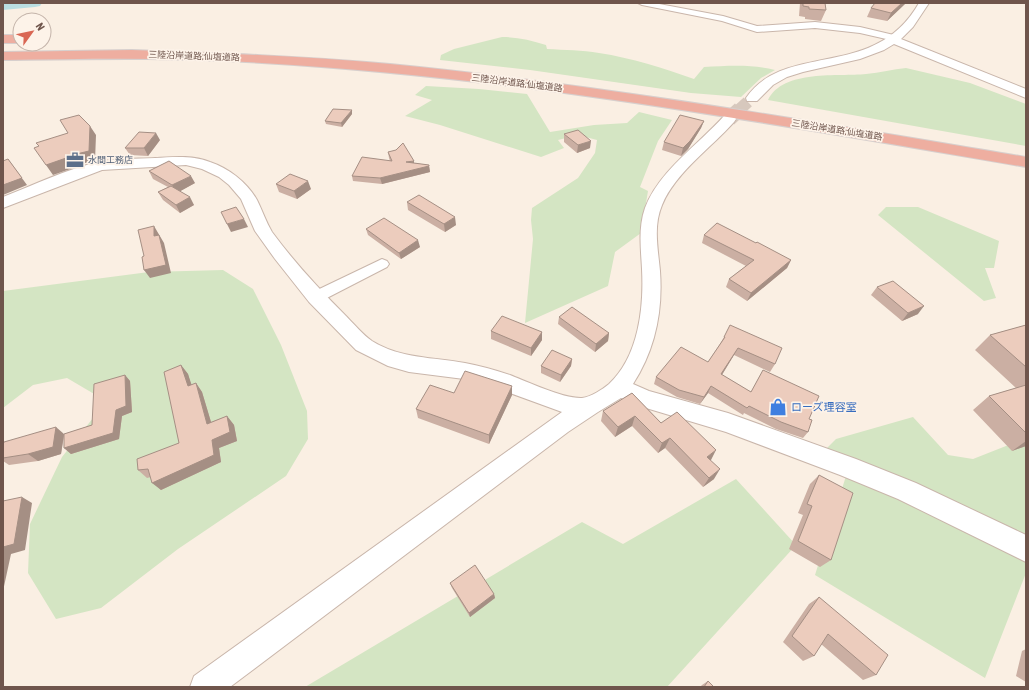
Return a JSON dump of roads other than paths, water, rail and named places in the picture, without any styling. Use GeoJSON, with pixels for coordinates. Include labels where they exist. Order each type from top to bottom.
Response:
{"type":"FeatureCollection","features":[{"type":"Feature","properties":{"kind":"highway"},"geometry":{"type":"LineString","coordinates":[[114,42],[156,45]]}},
{"type":"Feature","properties":{"kind":"highway","name":"三陸沿岸道路;仙塩道路"},"geometry":{"type":"LineString","coordinates":[[3,46],[156,45],[312,53],[434,64],[533,75],[765,109],[1026,152]]}},
{"type":"Feature","properties":{"kind":"highway","name":"三陸沿岸道路;仙塩道路"},"geometry":{"type":"LineString","coordinates":[[3,56],[45,54],[186,55],[257,58],[363,66],[469,77],[597,93],[794,123],[1026,162]]}},
{"type":"Feature","properties":{"kind":"highway"},"geometry":{"type":"LineString","coordinates":[[28,68],[114,63],[179,62],[363,66]]}},
{"type":"Feature","properties":{"kind":"street"},"geometry":{"type":"LineString","coordinates":[[642,3],[723,19],[757,29],[814,25],[860,30],[895,39],[1026,94]]}},
{"type":"Feature","properties":{"kind":"street"},"geometry":{"type":"LineString","coordinates":[[752,98],[769,82],[783,75],[798,69],[862,55],[895,39],[918,17],[924,3]]}},
{"type":"Feature","properties":{"kind":"street"},"geometry":{"type":"LineString","coordinates":[[205,687],[587,407],[618,388],[631,368],[646,339],[651,304],[649,246],[650,220],[654,204],[662,189],[729,119]]}},
{"type":"Feature","properties":{"kind":"street"},"geometry":{"type":"LineString","coordinates":[[3,203],[70,176],[100,166],[186,161],[206,165],[224,174],[234,182],[248,198],[263,231],[316,297],[363,345],[388,358],[409,364],[464,371],[488,376],[570,406],[587,407]]}},
{"type":"Feature","properties":{"kind":"street"},"geometry":{"type":"LineString","coordinates":[[316,297],[382,264]]}},
{"type":"Feature","properties":{"kind":"street"},"geometry":{"type":"LineString","coordinates":[[618,388],[646,399],[728,423],[848,466],[907,491],[1026,548]]}},
{"type":"Feature","properties":{"kind":"waterway"},"geometry":{"type":"LineString","coordinates":[[3,6],[35,3]]}},
{"type":"Feature","properties":{"kind":"tunnel"},"geometry":{"type":"LineString","coordinates":[[739,110],[752,98]]}},
{"type":"Feature","properties":{"kind":"tunnel"},"geometry":{"type":"LineString","coordinates":[[729,119],[740,109]]}},
{"type":"Feature","properties":{"kind":"place","name":"水間工務店"},"geometry":{"type":"Point","coordinates":[75,160]}},
{"type":"Feature","properties":{"kind":"place","name":"ローズ理容室"},"geometry":{"type":"Point","coordinates":[778,407]}}]}
